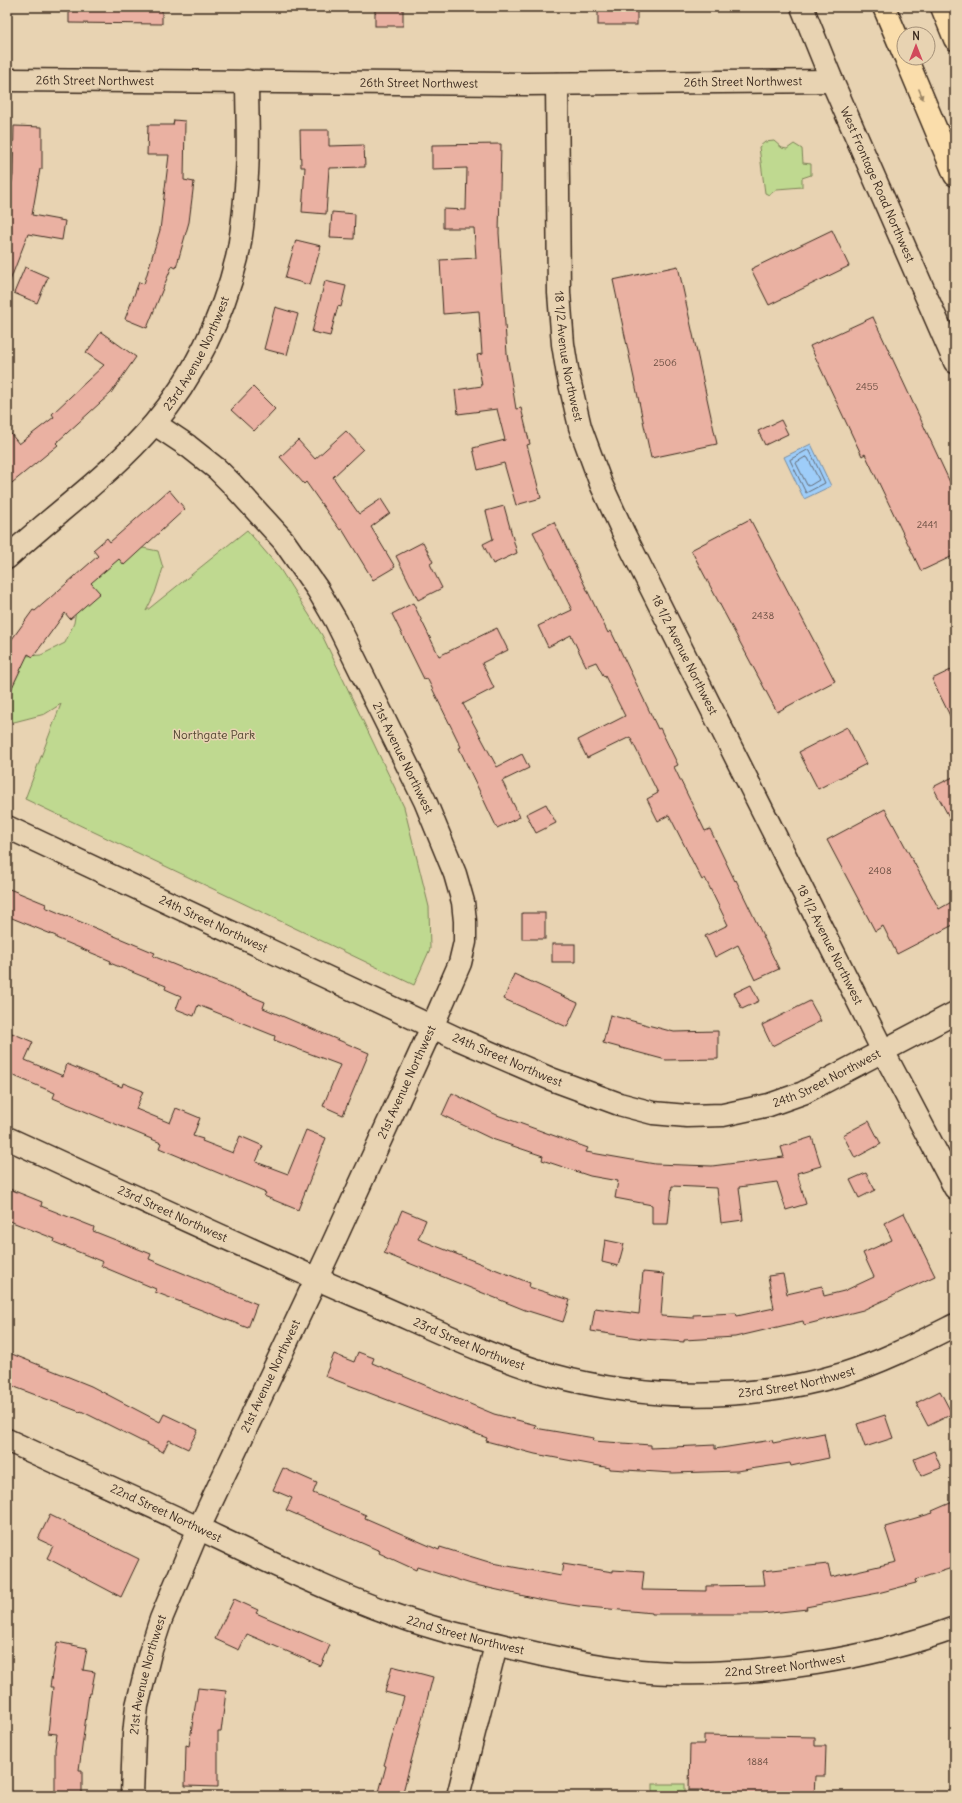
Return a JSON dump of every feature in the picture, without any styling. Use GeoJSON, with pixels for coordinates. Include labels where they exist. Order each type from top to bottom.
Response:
{"type":"FeatureCollection","features":[{"type":"Feature","properties":{"kind":"highway"},"geometry":{"type":"LineString","coordinates":[[884,7],[896,35]]}},
{"type":"Feature","properties":{"kind":"highway"},"geometry":{"type":"LineString","coordinates":[[942,7],[955,39]]}},
{"type":"Feature","properties":{"kind":"highway"},"geometry":{"type":"LineString","coordinates":[[909,66],[955,175]]}},
{"type":"Feature","properties":{"kind":"street","name":"West Frontage Road Northwest"},"geometry":{"type":"LineString","coordinates":[[802,7],[832,82],[955,362]]}},
{"type":"Feature","properties":{"kind":"street","name":"26th Street Northwest"},"geometry":{"type":"LineString","coordinates":[[7,80],[557,84],[832,82]]}},
{"type":"Feature","properties":{"kind":"street","name":"23rd Avenue Northwest"},"geometry":{"type":"LineString","coordinates":[[7,558],[28,538],[122,458],[154,424],[186,380],[206,344],[231,279],[237,257],[246,180],[247,81]]}},
{"type":"Feature","properties":{"kind":"street","name":"18 1/2 Avenue Northwest"},"geometry":{"type":"LineString","coordinates":[[557,84],[560,319],[568,375],[580,428],[601,484],[624,534],[883,1051],[955,1188]]}},
{"type":"Feature","properties":{"kind":"street","name":"21st Avenue Northwest"},"geometry":{"type":"LineString","coordinates":[[132,1796],[134,1735],[141,1683],[162,1619],[199,1528],[317,1278],[432,1027],[460,963],[465,942],[463,902],[455,874],[425,800],[336,620],[297,558],[259,511],[217,469],[188,446],[154,424]]}},
{"type":"Feature","properties":{"kind":"street","name":"24th Street Northwest"},"geometry":{"type":"LineString","coordinates":[[7,827],[432,1027],[552,1079],[619,1104],[653,1113],[688,1116],[723,1115],[769,1106],[803,1093],[955,1014]]}},
{"type":"Feature","properties":{"kind":"street","name":"23rd Street Northwest"},"geometry":{"type":"LineString","coordinates":[[7,1138],[317,1278],[490,1353],[550,1374],[589,1384],[628,1391],[680,1395],[729,1393],[807,1383],[867,1366],[902,1352],[955,1326]]}},
{"type":"Feature","properties":{"kind":"street","name":"22nd Street Northwest"},"geometry":{"type":"LineString","coordinates":[[7,1440],[199,1528],[296,1575],[357,1600],[438,1629],[573,1662],[624,1669],[675,1673],[720,1672],[816,1663],[878,1651],[955,1628]]}},
{"type":"Feature","properties":{"kind":"street"},"geometry":{"type":"LineString","coordinates":[[458,1796],[496,1644]]}},
{"type":"Feature","properties":{"kind":"green space"},"geometry":{"type":"Polygon","coordinates":[[[774,141],[782,148],[787,149],[794,144],[802,149],[803,163],[811,164],[811,175],[802,178],[802,187],[777,189],[769,195],[765,193],[759,147],[765,142],[774,141]]]}},
{"type":"Feature","properties":{"kind":"green space","name":"Northgate Park"},"geometry":{"type":"Polygon","coordinates":[[[247,530],[280,569],[322,635],[404,807],[429,907],[430,949],[414,985],[25,799],[61,704],[45,714],[14,722],[7,719],[7,662],[10,657],[41,655],[65,643],[74,623],[78,597],[116,551],[143,548],[158,551],[163,568],[155,593],[146,611],[247,530]]]}},
{"type":"Feature","properties":{"kind":"green space"},"geometry":{"type":"Polygon","coordinates":[[[653,1784],[685,1784],[685,1796],[653,1796],[653,1784]]]}},
{"type":"Feature","properties":{"kind":"water"},"geometry":{"type":"Polygon","coordinates":[[[811,444],[831,486],[804,499],[784,457],[811,444]]]}},
{"type":"Feature","properties":{"kind":"building"},"geometry":{"type":"Polygon","coordinates":[[[69,7],[162,7],[162,24],[69,23],[69,7]]]}},
{"type":"Feature","properties":{"kind":"building"},"geometry":{"type":"Polygon","coordinates":[[[375,7],[403,7],[403,26],[375,26],[375,7]]]}},
{"type":"Feature","properties":{"kind":"building"},"geometry":{"type":"Polygon","coordinates":[[[598,7],[637,7],[637,25],[598,25],[598,7]]]}},
{"type":"Feature","properties":{"kind":"building"},"geometry":{"type":"Polygon","coordinates":[[[174,120],[185,121],[184,180],[194,182],[189,222],[176,268],[172,266],[147,328],[125,319],[139,282],[144,284],[160,230],[169,155],[147,155],[148,125],[173,125],[174,120]]]}},
{"type":"Feature","properties":{"kind":"building"},"geometry":{"type":"Polygon","coordinates":[[[14,126],[42,127],[42,169],[40,169],[32,215],[65,221],[62,240],[28,234],[8,286],[7,209],[13,175],[14,126]]]}},
{"type":"Feature","properties":{"kind":"building"},"geometry":{"type":"Polygon","coordinates":[[[300,130],[329,130],[329,146],[364,145],[365,167],[329,168],[326,214],[302,212],[305,167],[301,167],[300,130]]]}},
{"type":"Feature","properties":{"kind":"building"},"geometry":{"type":"Polygon","coordinates":[[[501,144],[499,233],[507,354],[516,409],[521,408],[530,444],[527,445],[541,498],[516,505],[504,463],[478,470],[473,448],[505,440],[497,409],[458,414],[455,390],[482,386],[477,355],[482,354],[479,311],[443,314],[440,260],[476,258],[474,228],[443,228],[443,209],[466,210],[467,168],[432,169],[432,145],[501,144]]]}},
{"type":"Feature","properties":{"kind":"building"},"geometry":{"type":"Polygon","coordinates":[[[332,212],[355,214],[354,239],[330,238],[332,212]]]}},
{"type":"Feature","properties":{"kind":"building"},"geometry":{"type":"Polygon","coordinates":[[[832,230],[849,266],[769,305],[751,269],[832,230]]]}},
{"type":"Feature","properties":{"kind":"building"},"geometry":{"type":"Polygon","coordinates":[[[296,240],[321,246],[310,285],[285,278],[296,240]]]}},
{"type":"Feature","properties":{"kind":"building"},"geometry":{"type":"Polygon","coordinates":[[[678,266],[717,444],[651,458],[613,280],[678,266]]]}},
{"type":"Feature","properties":{"kind":"building"},"geometry":{"type":"Polygon","coordinates":[[[25,267],[48,277],[37,303],[14,293],[25,267]]]}},
{"type":"Feature","properties":{"kind":"building"},"geometry":{"type":"Polygon","coordinates":[[[325,281],[346,286],[341,307],[338,306],[330,336],[312,332],[325,281]]]}},
{"type":"Feature","properties":{"kind":"building"},"geometry":{"type":"Polygon","coordinates":[[[275,307],[298,314],[287,355],[264,349],[275,307]]]}},
{"type":"Feature","properties":{"kind":"building"},"geometry":{"type":"Polygon","coordinates":[[[873,317],[955,493],[955,555],[921,571],[865,454],[862,456],[810,346],[873,317]]]}},
{"type":"Feature","properties":{"kind":"building"},"geometry":{"type":"Polygon","coordinates":[[[101,332],[136,357],[111,393],[56,443],[58,445],[7,487],[7,429],[19,444],[54,417],[52,414],[104,365],[86,353],[101,332]]]}},
{"type":"Feature","properties":{"kind":"building"},"geometry":{"type":"Polygon","coordinates":[[[253,387],[275,409],[254,431],[231,410],[253,387]]]}},
{"type":"Feature","properties":{"kind":"building"},"geometry":{"type":"Polygon","coordinates":[[[781,420],[788,434],[765,445],[758,431],[781,420]]]}},
{"type":"Feature","properties":{"kind":"building"},"geometry":{"type":"Polygon","coordinates":[[[346,431],[363,449],[333,477],[359,514],[381,499],[390,513],[371,527],[395,567],[373,580],[342,529],[340,530],[306,482],[304,484],[280,457],[298,440],[315,459],[346,431]]]}},
{"type":"Feature","properties":{"kind":"building"},"geometry":{"type":"Polygon","coordinates":[[[169,490],[185,509],[124,565],[119,559],[91,583],[100,593],[70,619],[65,613],[33,657],[28,654],[7,698],[7,646],[33,610],[35,611],[98,556],[93,550],[107,538],[110,542],[169,490]]]}},
{"type":"Feature","properties":{"kind":"building"},"geometry":{"type":"Polygon","coordinates":[[[504,506],[517,553],[493,564],[483,544],[493,539],[486,511],[504,506]]]}},
{"type":"Feature","properties":{"kind":"building"},"geometry":{"type":"Polygon","coordinates":[[[750,519],[835,681],[777,712],[691,550],[750,519]]]}},
{"type":"Feature","properties":{"kind":"building"},"geometry":{"type":"Polygon","coordinates":[[[554,522],[608,633],[611,631],[658,729],[660,728],[678,765],[674,767],[705,831],[710,829],[779,969],[755,980],[738,945],[715,957],[705,936],[728,925],[705,878],[702,880],[669,815],[658,821],[647,799],[658,793],[630,737],[587,758],[578,740],[625,716],[605,676],[604,677],[596,662],[586,666],[571,635],[548,647],[538,626],[572,610],[533,532],[554,522]]]}},
{"type":"Feature","properties":{"kind":"building"},"geometry":{"type":"Polygon","coordinates":[[[423,542],[433,562],[430,564],[442,588],[418,600],[396,556],[423,542]]]}},
{"type":"Feature","properties":{"kind":"building"},"geometry":{"type":"Polygon","coordinates":[[[413,603],[439,656],[497,628],[508,650],[482,663],[494,688],[463,704],[497,767],[522,754],[529,768],[502,781],[520,817],[497,828],[459,748],[461,747],[427,678],[424,679],[392,614],[413,603]]]}},
{"type":"Feature","properties":{"kind":"building"},"geometry":{"type":"Polygon","coordinates":[[[955,668],[955,726],[932,679],[955,668]]]}},
{"type":"Feature","properties":{"kind":"building"},"geometry":{"type":"Polygon","coordinates":[[[847,727],[866,764],[818,789],[799,752],[847,727]]]}},
{"type":"Feature","properties":{"kind":"building"},"geometry":{"type":"Polygon","coordinates":[[[955,776],[955,828],[933,787],[955,776]]]}},
{"type":"Feature","properties":{"kind":"building"},"geometry":{"type":"Polygon","coordinates":[[[546,804],[556,823],[536,833],[526,814],[546,804]]]}},
{"type":"Feature","properties":{"kind":"building"},"geometry":{"type":"Polygon","coordinates":[[[885,809],[939,909],[955,900],[955,924],[897,954],[883,926],[875,931],[827,840],[885,809]]]}},
{"type":"Feature","properties":{"kind":"building"},"geometry":{"type":"Polygon","coordinates":[[[7,888],[46,904],[45,907],[155,953],[153,956],[265,1002],[263,1008],[369,1053],[343,1115],[323,1106],[340,1065],[274,1040],[275,1036],[198,1005],[194,1016],[176,1009],[181,996],[165,989],[166,986],[110,963],[111,961],[7,916],[7,888]]]}},
{"type":"Feature","properties":{"kind":"building"},"geometry":{"type":"Polygon","coordinates":[[[522,913],[545,913],[545,939],[522,939],[522,913]]]}},
{"type":"Feature","properties":{"kind":"building"},"geometry":{"type":"Polygon","coordinates":[[[552,944],[575,944],[575,962],[552,962],[552,944]]]}},
{"type":"Feature","properties":{"kind":"building"},"geometry":{"type":"Polygon","coordinates":[[[514,974],[578,1003],[567,1027],[504,999],[514,974]]]}},
{"type":"Feature","properties":{"kind":"building"},"geometry":{"type":"Polygon","coordinates":[[[751,985],[759,1001],[742,1009],[734,993],[751,985]]]}},
{"type":"Feature","properties":{"kind":"building"},"geometry":{"type":"Polygon","coordinates":[[[810,1001],[821,1021],[772,1046],[762,1025],[810,1001]]]}},
{"type":"Feature","properties":{"kind":"building"},"geometry":{"type":"Polygon","coordinates":[[[610,1015],[674,1032],[718,1031],[718,1059],[666,1060],[603,1043],[610,1015]]]}},
{"type":"Feature","properties":{"kind":"building"},"geometry":{"type":"Polygon","coordinates":[[[12,1033],[33,1042],[25,1060],[63,1076],[67,1064],[122,1087],[123,1083],[143,1091],[136,1109],[170,1123],[176,1108],[200,1118],[193,1136],[233,1153],[240,1136],[263,1146],[256,1162],[288,1174],[306,1130],[326,1138],[298,1210],[264,1196],[266,1193],[159,1148],[161,1143],[53,1098],[55,1093],[7,1073],[7,1045],[12,1033]]]}},
{"type":"Feature","properties":{"kind":"building"},"geometry":{"type":"Polygon","coordinates":[[[452,1093],[497,1115],[588,1148],[586,1152],[655,1164],[712,1166],[784,1157],[781,1147],[812,1137],[821,1166],[797,1173],[806,1204],[786,1210],[777,1182],[739,1187],[743,1220],[721,1223],[717,1188],[672,1186],[668,1224],[652,1224],[652,1205],[615,1198],[618,1181],[590,1176],[542,1160],[543,1156],[492,1139],[442,1115],[452,1093]]]}},
{"type":"Feature","properties":{"kind":"building"},"geometry":{"type":"Polygon","coordinates":[[[869,1121],[881,1144],[855,1158],[843,1135],[869,1121]]]}},
{"type":"Feature","properties":{"kind":"building"},"geometry":{"type":"Polygon","coordinates":[[[866,1173],[875,1190],[859,1198],[850,1180],[866,1173]]]}},
{"type":"Feature","properties":{"kind":"building"},"geometry":{"type":"Polygon","coordinates":[[[7,1188],[42,1202],[41,1206],[94,1227],[93,1231],[151,1254],[149,1259],[257,1304],[248,1328],[155,1292],[156,1289],[101,1266],[103,1262],[54,1242],[55,1239],[7,1220],[7,1188]]]}},
{"type":"Feature","properties":{"kind":"building"},"geometry":{"type":"Polygon","coordinates":[[[402,1210],[426,1220],[418,1239],[530,1283],[529,1287],[570,1300],[563,1322],[525,1310],[384,1253],[402,1210]]]}},
{"type":"Feature","properties":{"kind":"building"},"geometry":{"type":"Polygon","coordinates":[[[904,1213],[935,1276],[863,1310],[804,1325],[803,1321],[735,1337],[684,1340],[684,1342],[644,1339],[591,1331],[595,1308],[639,1314],[643,1272],[664,1274],[661,1316],[693,1318],[693,1315],[736,1313],[737,1316],[774,1308],[768,1276],[783,1274],[787,1294],[822,1286],[824,1296],[844,1291],[874,1277],[863,1253],[892,1240],[884,1223],[904,1213]]]}},
{"type":"Feature","properties":{"kind":"building"},"geometry":{"type":"Polygon","coordinates":[[[605,1240],[624,1244],[618,1266],[602,1262],[605,1240]]]}},
{"type":"Feature","properties":{"kind":"building"},"geometry":{"type":"Polygon","coordinates":[[[7,1352],[91,1386],[160,1422],[164,1414],[198,1430],[188,1449],[169,1440],[163,1452],[81,1411],[80,1412],[7,1384],[7,1352]]]}},
{"type":"Feature","properties":{"kind":"building"},"geometry":{"type":"Polygon","coordinates":[[[358,1352],[374,1358],[372,1363],[494,1414],[536,1425],[535,1428],[594,1438],[593,1441],[651,1445],[651,1448],[715,1445],[715,1449],[772,1440],[773,1443],[824,1433],[829,1458],[791,1466],[790,1463],[737,1471],[673,1473],[610,1469],[535,1454],[486,1441],[487,1438],[325,1376],[334,1354],[354,1362],[358,1352]]]}},
{"type":"Feature","properties":{"kind":"building"},"geometry":{"type":"Polygon","coordinates":[[[940,1391],[952,1414],[928,1426],[916,1403],[940,1391]]]}},
{"type":"Feature","properties":{"kind":"building"},"geometry":{"type":"Polygon","coordinates":[[[885,1415],[893,1438],[865,1447],[857,1424],[885,1415]]]}},
{"type":"Feature","properties":{"kind":"building"},"geometry":{"type":"Polygon","coordinates":[[[934,1451],[941,1468],[921,1476],[914,1459],[934,1451]]]}},
{"type":"Feature","properties":{"kind":"building"},"geometry":{"type":"Polygon","coordinates":[[[283,1468],[317,1483],[313,1493],[366,1515],[365,1518],[439,1550],[440,1547],[492,1563],[561,1576],[563,1564],[613,1572],[613,1570],[644,1572],[642,1590],[706,1591],[706,1586],[765,1585],[763,1571],[828,1564],[831,1577],[896,1562],[885,1527],[933,1513],[932,1511],[955,1501],[955,1567],[915,1580],[916,1583],[878,1593],[806,1607],[807,1609],[762,1614],[652,1614],[578,1606],[542,1600],[471,1584],[417,1567],[416,1570],[379,1553],[380,1551],[286,1510],[292,1498],[273,1490],[283,1468]]]}},
{"type":"Feature","properties":{"kind":"building"},"geometry":{"type":"Polygon","coordinates":[[[50,1515],[139,1559],[121,1597],[47,1558],[53,1546],[38,1539],[50,1515]]]}},
{"type":"Feature","properties":{"kind":"building"},"geometry":{"type":"Polygon","coordinates":[[[234,1599],[258,1610],[256,1613],[330,1645],[321,1666],[247,1634],[239,1650],[215,1639],[234,1599]]]}},
{"type":"Feature","properties":{"kind":"building"},"geometry":{"type":"Polygon","coordinates":[[[57,1642],[87,1648],[83,1670],[95,1672],[91,1693],[89,1693],[79,1770],[82,1770],[82,1796],[55,1796],[55,1749],[57,1734],[48,1733],[53,1687],[50,1687],[57,1642]]]}},
{"type":"Feature","properties":{"kind":"building"},"geometry":{"type":"Polygon","coordinates":[[[392,1666],[433,1677],[402,1796],[378,1796],[386,1766],[384,1765],[404,1697],[385,1692],[392,1666]]]}},
{"type":"Feature","properties":{"kind":"building"},"geometry":{"type":"Polygon","coordinates":[[[198,1688],[226,1691],[221,1732],[218,1732],[218,1787],[185,1786],[186,1745],[189,1746],[198,1688]]]}},
{"type":"Feature","properties":{"kind":"building"},"geometry":{"type":"Polygon","coordinates":[[[704,1735],[815,1737],[815,1746],[826,1746],[825,1776],[815,1776],[814,1796],[703,1796],[703,1790],[689,1790],[690,1744],[704,1744],[704,1735]]]}}]}
